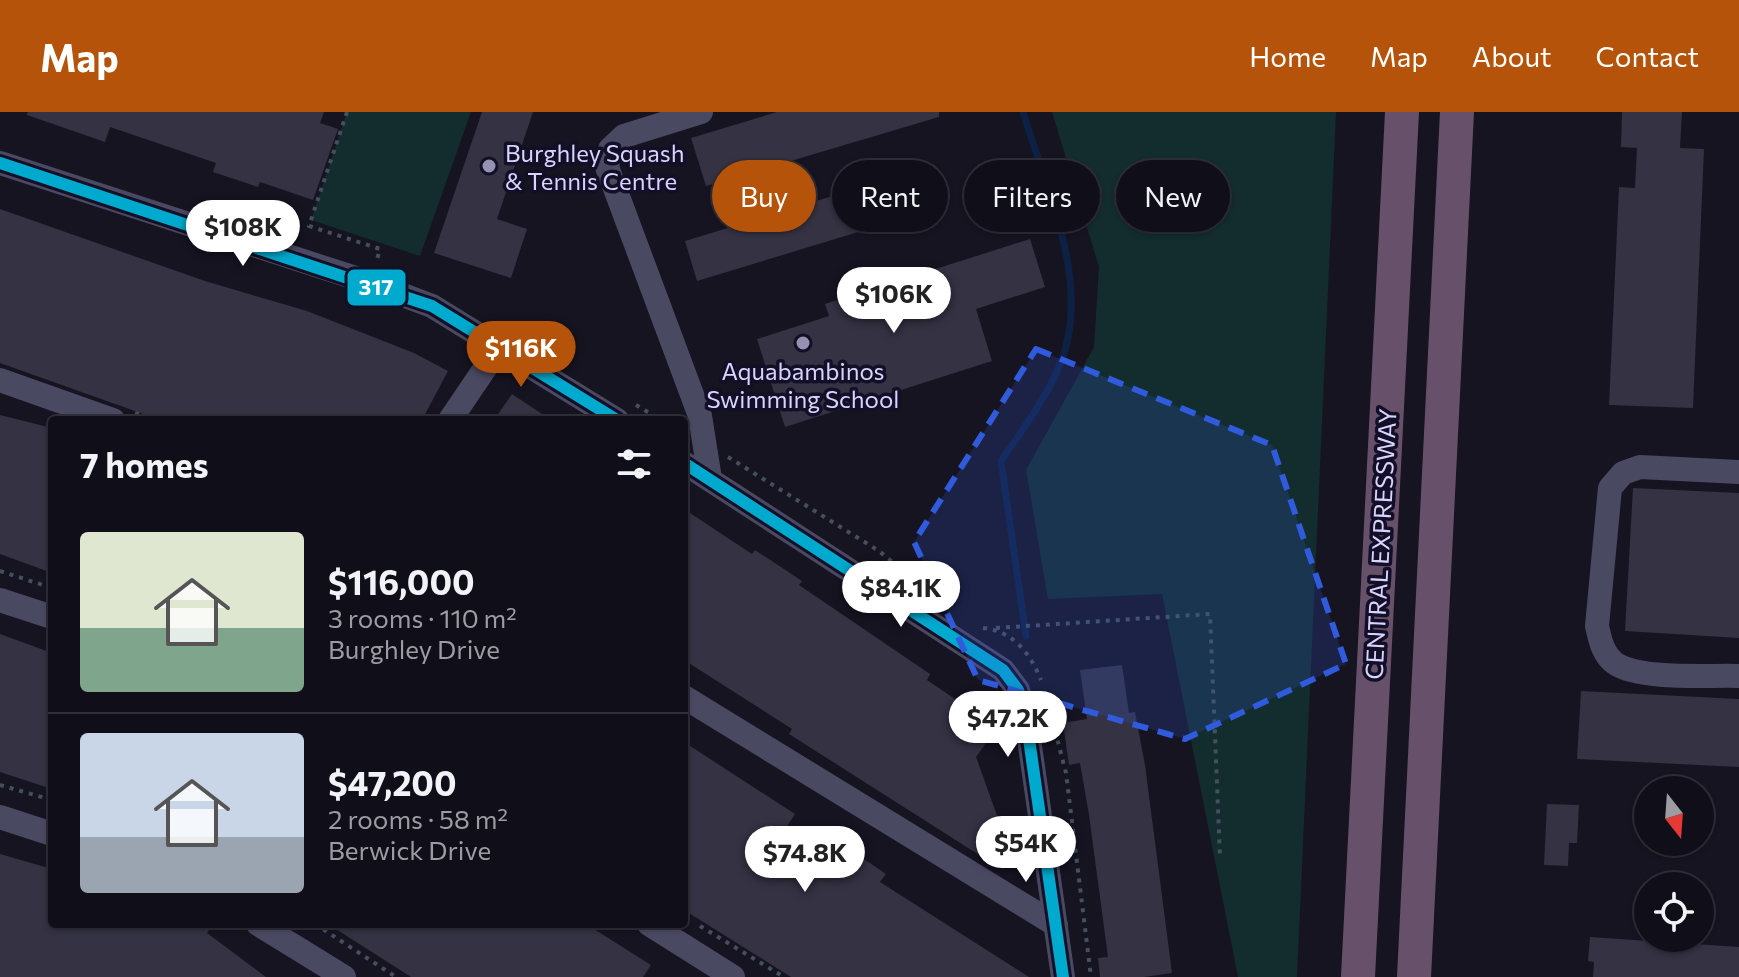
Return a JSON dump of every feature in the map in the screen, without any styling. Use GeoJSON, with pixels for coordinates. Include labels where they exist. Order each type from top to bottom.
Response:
{"type":"FeatureCollection","features":[{"type":"Feature","properties":{"kind":"highway","name":"CENTRAL EXPRESSWAY"},"geometry":{"type":"LineString","coordinates":[[1358,977],[1402,112]]}},
{"type":"Feature","properties":{"kind":"highway"},"geometry":{"type":"LineString","coordinates":[[1414,977],[1457,112]]}},
{"type":"Feature","properties":{"kind":"street"},"geometry":{"type":"LineString","coordinates":[[701,112],[624,136],[610,149],[607,167],[700,416],[710,479]]}},
{"type":"Feature","properties":{"kind":"street"},"geometry":{"type":"LineString","coordinates":[[0,163],[371,283],[432,306],[610,416]]}},
{"type":"Feature","properties":{"kind":"street"},"geometry":{"type":"LineString","coordinates":[[453,416],[498,349]]}},
{"type":"Feature","properties":{"kind":"street"},"geometry":{"type":"LineString","coordinates":[[0,380],[102,416]]}},
{"type":"Feature","properties":{"kind":"street"},"geometry":{"type":"LineString","coordinates":[[688,465],[1003,670],[1018,690],[1026,718],[1063,977]]}},
{"type":"Feature","properties":{"kind":"street"},"geometry":{"type":"LineString","coordinates":[[1739,472],[1640,467],[1623,473],[1610,488],[1597,626],[1602,648],[1616,664],[1640,672],[1739,676]]}},
{"type":"Feature","properties":{"kind":"street"},"geometry":{"type":"LineString","coordinates":[[0,600],[48,616]]}},
{"type":"Feature","properties":{"kind":"street"},"geometry":{"type":"LineString","coordinates":[[688,699],[1056,925]]}},
{"type":"Feature","properties":{"kind":"street"},"geometry":{"type":"LineString","coordinates":[[0,817],[48,833]]}},
{"type":"Feature","properties":{"kind":"street"},"geometry":{"type":"LineString","coordinates":[[264,928],[344,977]]}},
{"type":"Feature","properties":{"kind":"street"},"geometry":{"type":"LineString","coordinates":[[655,928],[733,977]]}},
{"type":"Feature","properties":{"kind":"path"},"geometry":{"type":"LineString","coordinates":[[347,112],[309,226],[380,249],[371,283]]}},
{"type":"Feature","properties":{"kind":"path"},"geometry":{"type":"LineString","coordinates":[[0,571],[48,587]]}},
{"type":"Feature","properties":{"kind":"path"},"geometry":{"type":"LineString","coordinates":[[1015,629],[1210,614],[1220,857]]}},
{"type":"Feature","properties":{"kind":"path"},"geometry":{"type":"LineString","coordinates":[[0,785],[48,799]]}},
{"type":"Feature","properties":{"kind":"path"},"geometry":{"type":"LineString","coordinates":[[696,924],[784,977]]}},
{"type":"Feature","properties":{"kind":"path"},"geometry":{"type":"LineString","coordinates":[[321,928],[396,977]]}},
{"type":"Feature","properties":{"kind":"highlighted area"},"geometry":{"type":"Polygon","coordinates":[[[1036,349],[1272,445],[1346,664],[1185,739],[978,680],[914,542],[1036,349]]]}},
{"type":"Feature","properties":{"kind":"green space"},"geometry":{"type":"Polygon","coordinates":[[[347,112],[471,112],[420,256],[311,220],[347,112]]]}},
{"type":"Feature","properties":{"kind":"green space"},"geometry":{"type":"Polygon","coordinates":[[[1052,112],[1336,112],[1297,977],[1238,977],[1162,594],[1048,599],[1026,470],[1094,347],[1099,267],[1088,232],[1100,232],[1100,160],[1067,160],[1052,112]]]}},
{"type":"Feature","properties":{"kind":"building"},"geometry":{"type":"Polygon","coordinates":[[[28,112],[324,112],[320,123],[338,129],[313,200],[260,182],[258,187],[213,172],[216,163],[110,127],[105,142],[27,115],[28,112]]]}},
{"type":"Feature","properties":{"kind":"building","name":"Burghley Squash & Tennis Centre"},"geometry":{"type":"Polygon","coordinates":[[[482,112],[533,112],[497,219],[527,229],[511,278],[434,253],[482,112]]]}},
{"type":"Feature","properties":{"kind":"building"},"geometry":{"type":"Polygon","coordinates":[[[777,112],[939,112],[939,117],[794,160],[712,160],[712,184],[706,186],[691,138],[777,112]]]}},
{"type":"Feature","properties":{"kind":"building"},"geometry":{"type":"Polygon","coordinates":[[[1622,112],[1682,112],[1680,148],[1704,149],[1693,408],[1609,405],[1619,187],[1635,188],[1637,148],[1621,147],[1622,112]]]}},
{"type":"Feature","properties":{"kind":"building"},"geometry":{"type":"Polygon","coordinates":[[[832,196],[832,232],[858,232],[697,281],[685,241],[715,232],[816,232],[816,201],[832,196]]]}},
{"type":"Feature","properties":{"kind":"building"},"geometry":{"type":"Polygon","coordinates":[[[0,209],[205,281],[307,311],[414,353],[448,371],[424,416],[149,416],[0,363],[0,209]]]}},
{"type":"Feature","properties":{"kind":"building"},"geometry":{"type":"Polygon","coordinates":[[[1030,239],[1045,287],[976,309],[992,361],[785,427],[757,339],[829,316],[825,304],[1030,239]]]}},
{"type":"Feature","properties":{"kind":"building"},"geometry":{"type":"Polygon","coordinates":[[[512,394],[545,416],[497,416],[512,394]]]}},
{"type":"Feature","properties":{"kind":"building"},"geometry":{"type":"Polygon","coordinates":[[[0,415],[48,427],[48,572],[0,554],[0,415]]]}},
{"type":"Feature","properties":{"kind":"building"},"geometry":{"type":"Polygon","coordinates":[[[1633,488],[1739,493],[1739,638],[1625,631],[1633,488]]]}},
{"type":"Feature","properties":{"kind":"building"},"geometry":{"type":"Polygon","coordinates":[[[688,512],[752,554],[755,550],[802,581],[799,585],[930,674],[927,680],[983,718],[972,734],[986,743],[976,757],[1004,835],[987,860],[789,734],[792,729],[688,663],[688,512]]]}},
{"type":"Feature","properties":{"kind":"building"},"geometry":{"type":"Polygon","coordinates":[[[0,634],[48,652],[48,788],[0,772],[0,634]]]}},
{"type":"Feature","properties":{"kind":"building"},"geometry":{"type":"Polygon","coordinates":[[[1122,665],[1129,713],[1135,712],[1145,765],[1172,973],[1144,977],[1100,977],[1098,958],[1108,957],[1089,815],[1080,763],[1069,765],[1063,723],[1087,719],[1080,670],[1122,665]]]}},
{"type":"Feature","properties":{"kind":"building"},"geometry":{"type":"Polygon","coordinates":[[[1581,691],[1739,699],[1739,767],[1577,759],[1581,691]]]}},
{"type":"Feature","properties":{"kind":"building"},"geometry":{"type":"Polygon","coordinates":[[[688,745],[795,814],[782,834],[814,856],[824,841],[855,861],[858,855],[886,874],[880,882],[1029,977],[791,977],[688,913],[688,745]]]}},
{"type":"Feature","properties":{"kind":"building"},"geometry":{"type":"Polygon","coordinates":[[[1547,804],[1579,805],[1577,843],[1569,843],[1568,866],[1544,865],[1547,804]]]}},
{"type":"Feature","properties":{"kind":"building"},"geometry":{"type":"Polygon","coordinates":[[[0,854],[48,868],[48,928],[210,928],[207,933],[266,977],[0,977],[0,854]]]}},
{"type":"Feature","properties":{"kind":"building"},"geometry":{"type":"Polygon","coordinates":[[[334,928],[592,928],[651,965],[643,977],[411,977],[334,928]]]}},
{"type":"Feature","properties":{"kind":"building"},"geometry":{"type":"Polygon","coordinates":[[[1590,937],[1634,940],[1634,952],[1714,952],[1714,945],[1739,947],[1739,977],[1593,977],[1594,962],[1588,961],[1590,937]]]}},
{"type":"Feature","properties":{"kind":"waterway"},"geometry":{"type":"LineString","coordinates":[[1023,112],[1063,238],[1071,304],[1068,336],[1059,367],[1040,404],[1001,461],[1026,636]]}},
{"type":"Feature","properties":{"kind":"transit line","name":"317"},"geometry":{"type":"LineString","coordinates":[[0,163],[432,306],[611,416]]}},
{"type":"Feature","properties":{"kind":"transit line","name":"317"},"geometry":{"type":"LineString","coordinates":[[688,466],[1003,670],[1018,690],[1026,718],[1063,977]]}},
{"type":"Feature","properties":{"kind":"place","name":"Burghley Squash & Tennis Centre"},"geometry":{"type":"Point","coordinates":[489,166]}},
{"type":"Feature","properties":{"kind":"place","name":"Aquabambinos Swimming School"},"geometry":{"type":"Point","coordinates":[803,343]}}]}
